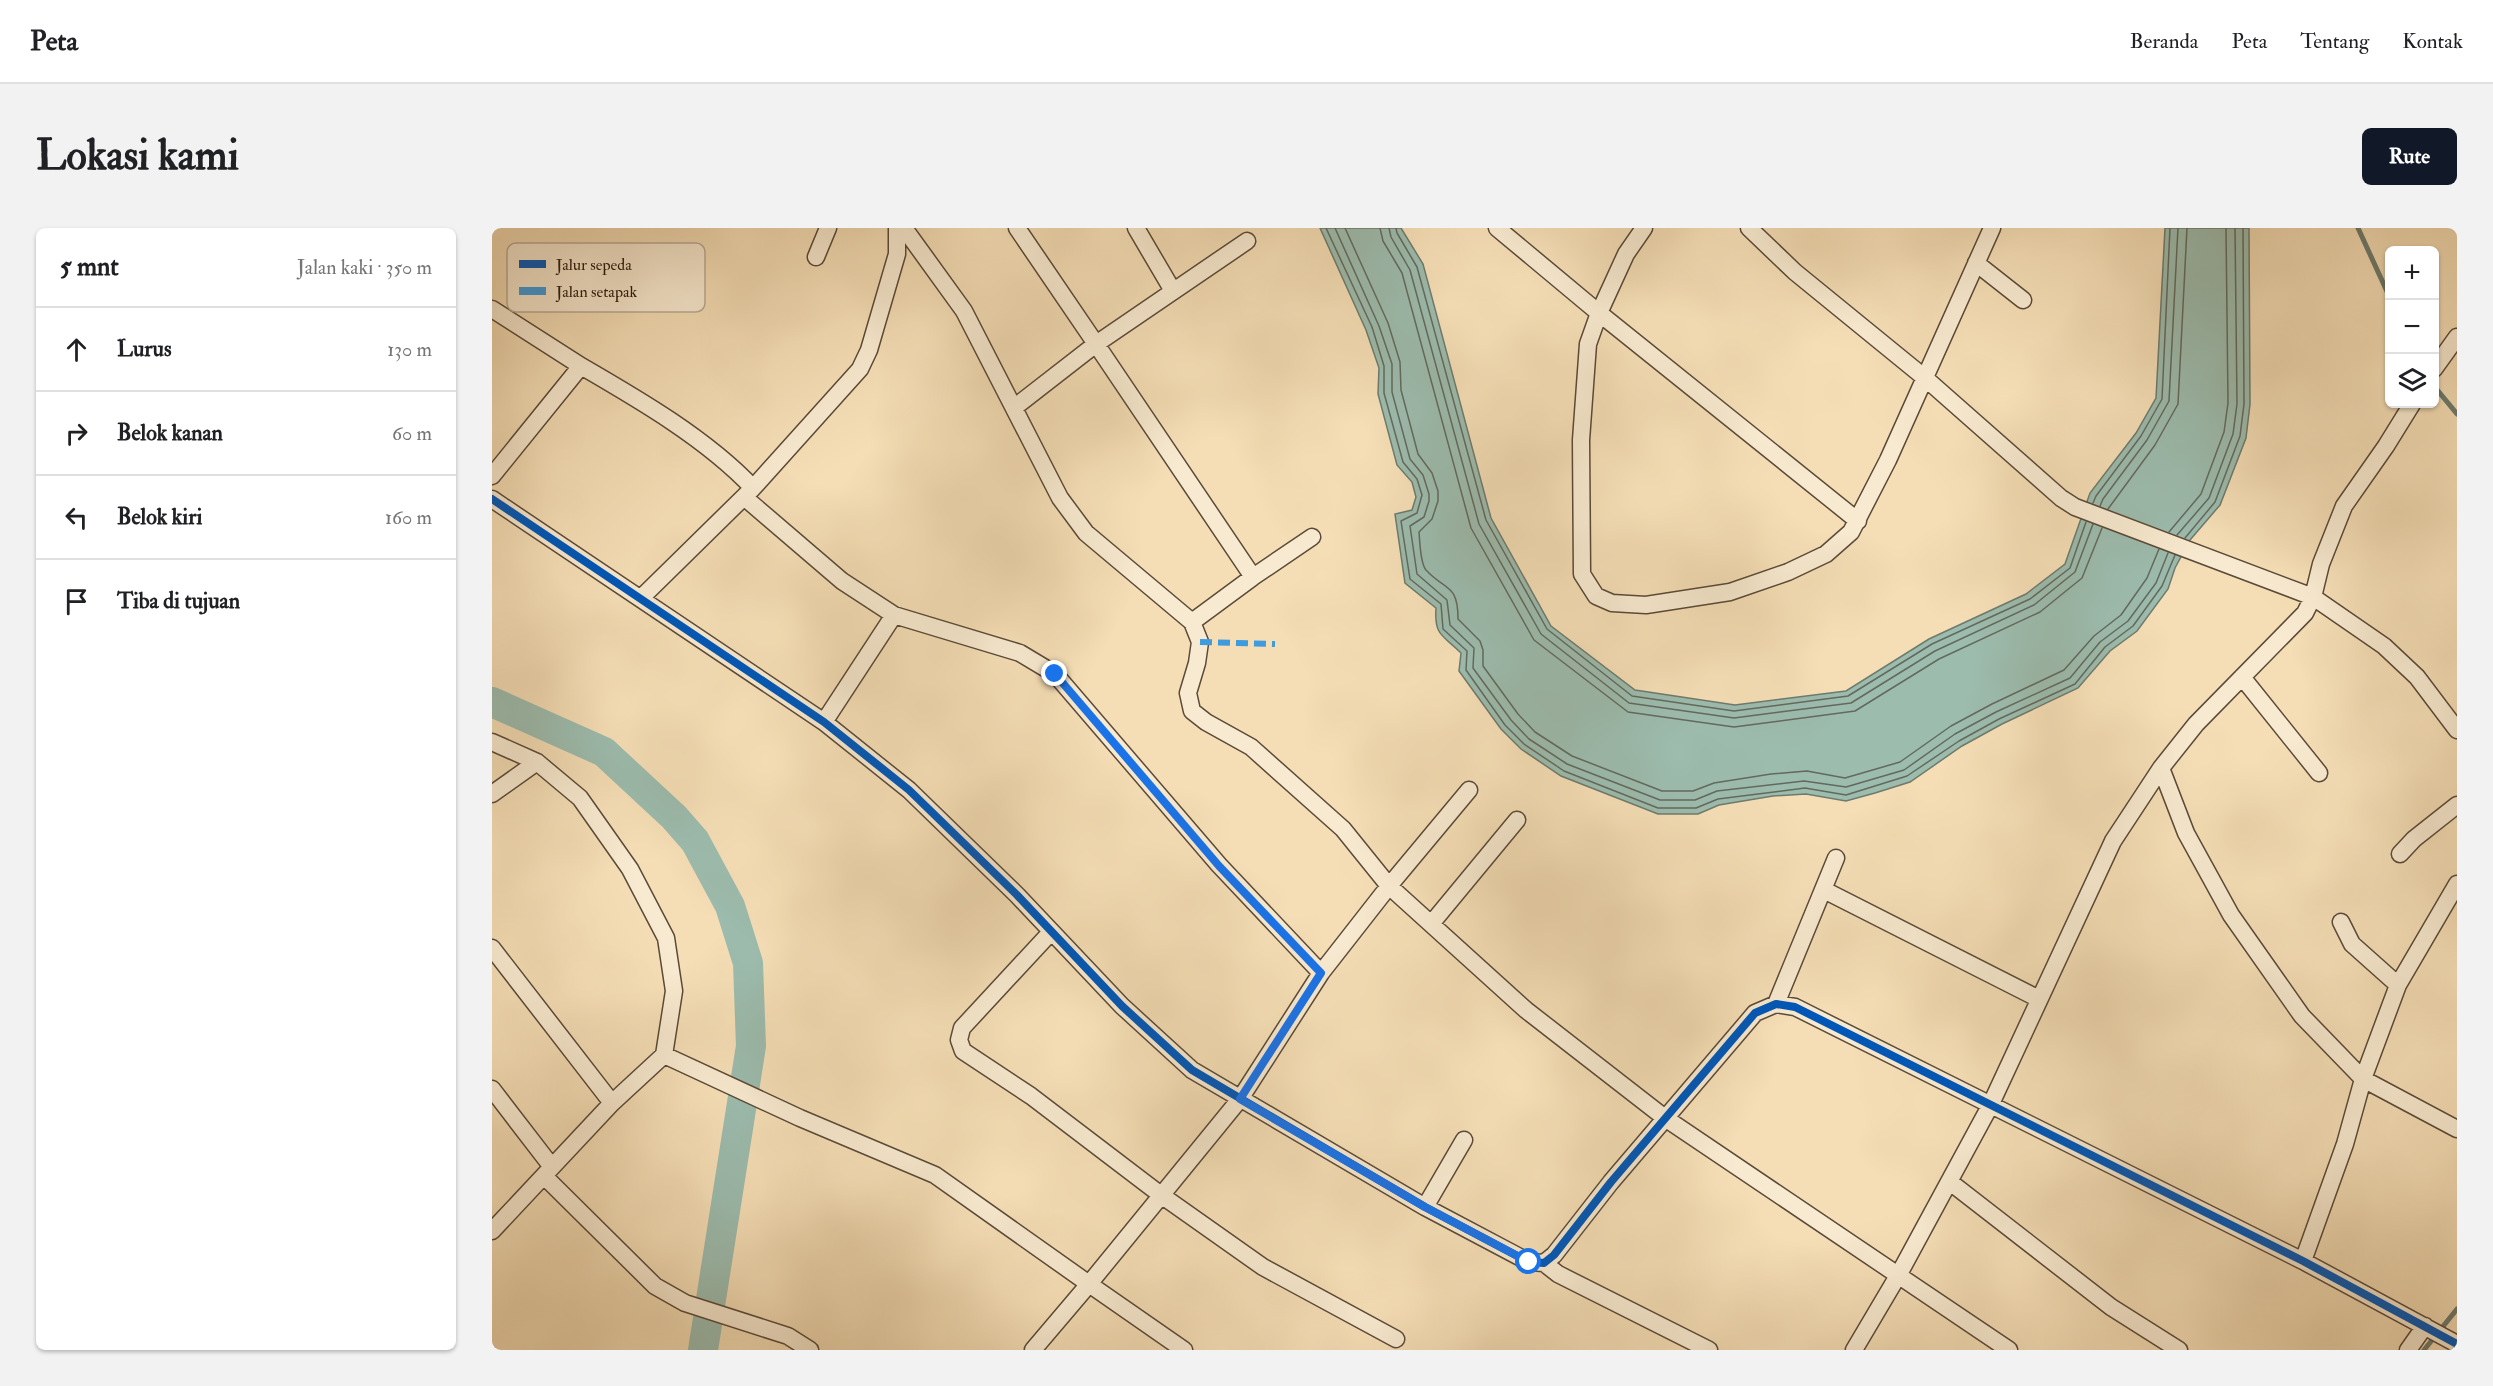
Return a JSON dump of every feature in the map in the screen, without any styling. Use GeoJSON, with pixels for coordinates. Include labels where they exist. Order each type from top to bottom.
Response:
{"type":"FeatureCollection","features":[{"type":"Feature","properties":{"kind":"street"},"geometry":{"type":"LineString","coordinates":[[816,257],[828,228]]}},
{"type":"Feature","properties":{"kind":"street"},"geometry":{"type":"LineString","coordinates":[[641,598],[748,492],[860,369],[869,350],[897,254],[897,228]]}},
{"type":"Feature","properties":{"kind":"street"},"geometry":{"type":"LineString","coordinates":[[904,228],[964,311],[1060,498],[1086,533],[1192,622],[1200,642],[1197,663],[1188,693],[1192,711],[1206,722],[1251,747],[1285,777],[1343,829],[1389,886],[1526,1010],[1665,1118],[2009,1350]]}},
{"type":"Feature","properties":{"kind":"street"},"geometry":{"type":"LineString","coordinates":[[1017,228],[1253,577]]}},
{"type":"Feature","properties":{"kind":"street"},"geometry":{"type":"LineString","coordinates":[[1136,228],[1173,291]]}},
{"type":"Feature","properties":{"kind":"street"},"geometry":{"type":"LineString","coordinates":[[1497,228],[1858,522]]}},
{"type":"Feature","properties":{"kind":"street"},"geometry":{"type":"LineString","coordinates":[[1644,228],[1626,254],[1599,313],[1588,344],[1581,440],[1582,574],[1596,596],[1612,603],[1646,605],[1730,592],[1788,572],[1826,554],[1851,532],[1858,522],[1925,378],[1992,228]]}},
{"type":"Feature","properties":{"kind":"street"},"geometry":{"type":"LineString","coordinates":[[1758,231],[1795,272],[1925,378],[2061,498],[2075,507],[2189,552],[2313,597],[2384,646],[2417,677],[2457,730]]}},
{"type":"Feature","properties":{"kind":"street"},"geometry":{"type":"LineString","coordinates":[[1015,407],[1096,344],[1247,241]]}},
{"type":"Feature","properties":{"kind":"street"},"geometry":{"type":"LineString","coordinates":[[1976,263],[2023,300]]}},
{"type":"Feature","properties":{"kind":"street"},"geometry":{"type":"LineString","coordinates":[[492,309],[685,432],[736,470],[748,492],[842,581],[894,615],[1020,653],[1055,674],[1219,866],[1321,973]]}},
{"type":"Feature","properties":{"kind":"street"},"geometry":{"type":"LineString","coordinates":[[2439,362],[2457,337]]}},
{"type":"Feature","properties":{"kind":"street"},"geometry":{"type":"LineString","coordinates":[[492,476],[581,366]]}},
{"type":"Feature","properties":{"kind":"street"},"geometry":{"type":"LineString","coordinates":[[1854,1350],[1899,1274],[1990,1106],[2113,841],[2161,768],[2196,724],[2305,613],[2313,597],[2322,564],[2344,506],[2410,408]]}},
{"type":"Feature","properties":{"kind":"street"},"geometry":{"type":"LineString","coordinates":[[492,499],[824,722],[909,790],[1122,1006],[1192,1070],[1425,1207],[1529,1262],[1544,1263],[1558,1275],[1709,1350]]}},
{"type":"Feature","properties":{"kind":"street"},"geometry":{"type":"LineString","coordinates":[[1192,622],[1312,537]]}},
{"type":"Feature","properties":{"kind":"street"},"geometry":{"type":"LineString","coordinates":[[824,722],[894,615]]}},
{"type":"Feature","properties":{"kind":"street"},"geometry":{"type":"LineString","coordinates":[[2242,677],[2319,773]]}},
{"type":"Feature","properties":{"kind":"street"},"geometry":{"type":"LineString","coordinates":[[492,742],[537,762],[580,798],[630,869],[666,938],[674,991],[664,1055],[612,1103],[492,1231]]}},
{"type":"Feature","properties":{"kind":"street"},"geometry":{"type":"LineString","coordinates":[[492,794],[537,762]]}},
{"type":"Feature","properties":{"kind":"street"},"geometry":{"type":"LineString","coordinates":[[2161,768],[2186,833],[2231,915],[2302,1016],[2363,1079],[2457,1129]]}},
{"type":"Feature","properties":{"kind":"street"},"geometry":{"type":"LineString","coordinates":[[1033,1350],[1240,1099],[1321,973],[1389,886],[1469,790]]}},
{"type":"Feature","properties":{"kind":"street"},"geometry":{"type":"LineString","coordinates":[[2400,854],[2414,839],[2457,805]]}},
{"type":"Feature","properties":{"kind":"street"},"geometry":{"type":"LineString","coordinates":[[1431,924],[1517,820]]}},
{"type":"Feature","properties":{"kind":"street"},"geometry":{"type":"LineString","coordinates":[[1776,1004],[1836,858]]}},
{"type":"Feature","properties":{"kind":"street"},"geometry":{"type":"LineString","coordinates":[[2303,1262],[2345,1144],[2363,1079],[2398,985],[2457,884]]}},
{"type":"Feature","properties":{"kind":"street"},"geometry":{"type":"LineString","coordinates":[[1824,890],[2039,999]]}},
{"type":"Feature","properties":{"kind":"street"},"geometry":{"type":"LineString","coordinates":[[2341,922],[2352,944],[2398,985]]}},
{"type":"Feature","properties":{"kind":"street"},"geometry":{"type":"LineString","coordinates":[[1051,932],[962,1028],[959,1040],[963,1051],[1031,1096],[1161,1196],[1263,1267],[1396,1340]]}},
{"type":"Feature","properties":{"kind":"street"},"geometry":{"type":"LineString","coordinates":[[492,948],[612,1103]]}},
{"type":"Feature","properties":{"kind":"street"},"geometry":{"type":"LineString","coordinates":[[1544,1263],[1554,1255],[1665,1118],[1755,1013],[1776,1004],[1795,1007],[2303,1262],[2440,1334]]}},
{"type":"Feature","properties":{"kind":"street"},"geometry":{"type":"LineString","coordinates":[[664,1055],[800,1118],[935,1175],[1184,1350]]}},
{"type":"Feature","properties":{"kind":"street"},"geometry":{"type":"LineString","coordinates":[[492,1089],[548,1171],[655,1286],[685,1303],[788,1336],[810,1350]]}},
{"type":"Feature","properties":{"kind":"street"},"geometry":{"type":"LineString","coordinates":[[1425,1207],[1464,1140]]}},
{"type":"Feature","properties":{"kind":"street"},"geometry":{"type":"LineString","coordinates":[[1950,1182],[2111,1307],[2179,1350]]}},
{"type":"Feature","properties":{"kind":"street"},"geometry":{"type":"LineString","coordinates":[[2408,1350],[2440,1334]]}},
{"type":"Feature","properties":{"kind":"water"},"geometry":{"type":"Polygon","coordinates":[[[1320,228],[1401,228],[1423,264],[1491,518],[1551,626],[1635,690],[1735,705],[1846,691],[1929,639],[2026,594],[2065,564],[2090,493],[2136,433],[2156,398],[2165,228],[2249,228],[2250,404],[2246,438],[2220,505],[2190,540],[2175,568],[2168,589],[2137,631],[2110,651],[2078,688],[1962,746],[1910,782],[1875,793],[1846,801],[1806,794],[1773,796],[1719,805],[1698,814],[1658,814],[1561,776],[1521,749],[1501,729],[1459,671],[1461,653],[1438,630],[1436,608],[1405,583],[1395,514],[1412,510],[1416,497],[1412,482],[1397,465],[1378,394],[1379,368],[1366,330],[1320,228]]]}},
{"type":"Feature","properties":{"kind":"waterway"},"geometry":{"type":"LineString","coordinates":[[2358,228],[2385,287]]}},
{"type":"Feature","properties":{"kind":"waterway"},"geometry":{"type":"LineString","coordinates":[[2439,392],[2457,414]]}},
{"type":"Feature","properties":{"kind":"waterway"},"geometry":{"type":"LineString","coordinates":[[492,702],[604,752],[674,817],[695,841],[730,906],[748,963],[751,1046],[703,1350]]}},
{"type":"Feature","properties":{"kind":"waterway"},"geometry":{"type":"LineString","coordinates":[[2424,1350],[2457,1309]]}},
{"type":"Feature","properties":{"kind":"marked path"},"geometry":{"type":"LineString","coordinates":[[1200,642],[1275,644]]}},
{"type":"Feature","properties":{"kind":"cycle path"},"geometry":{"type":"LineString","coordinates":[[492,499],[824,722],[909,790],[1017,895],[1122,1006],[1192,1070],[1425,1207],[1529,1262],[1544,1263],[1554,1255],[1611,1182],[1755,1013],[1776,1004],[1795,1007],[2303,1261],[2457,1344]]}},
{"type":"Feature","properties":{"kind":"route"},"geometry":{"type":"LineString","coordinates":[[1055,674],[1219,866],[1321,973],[1240,1099],[1425,1207],[1529,1262]]}}]}
